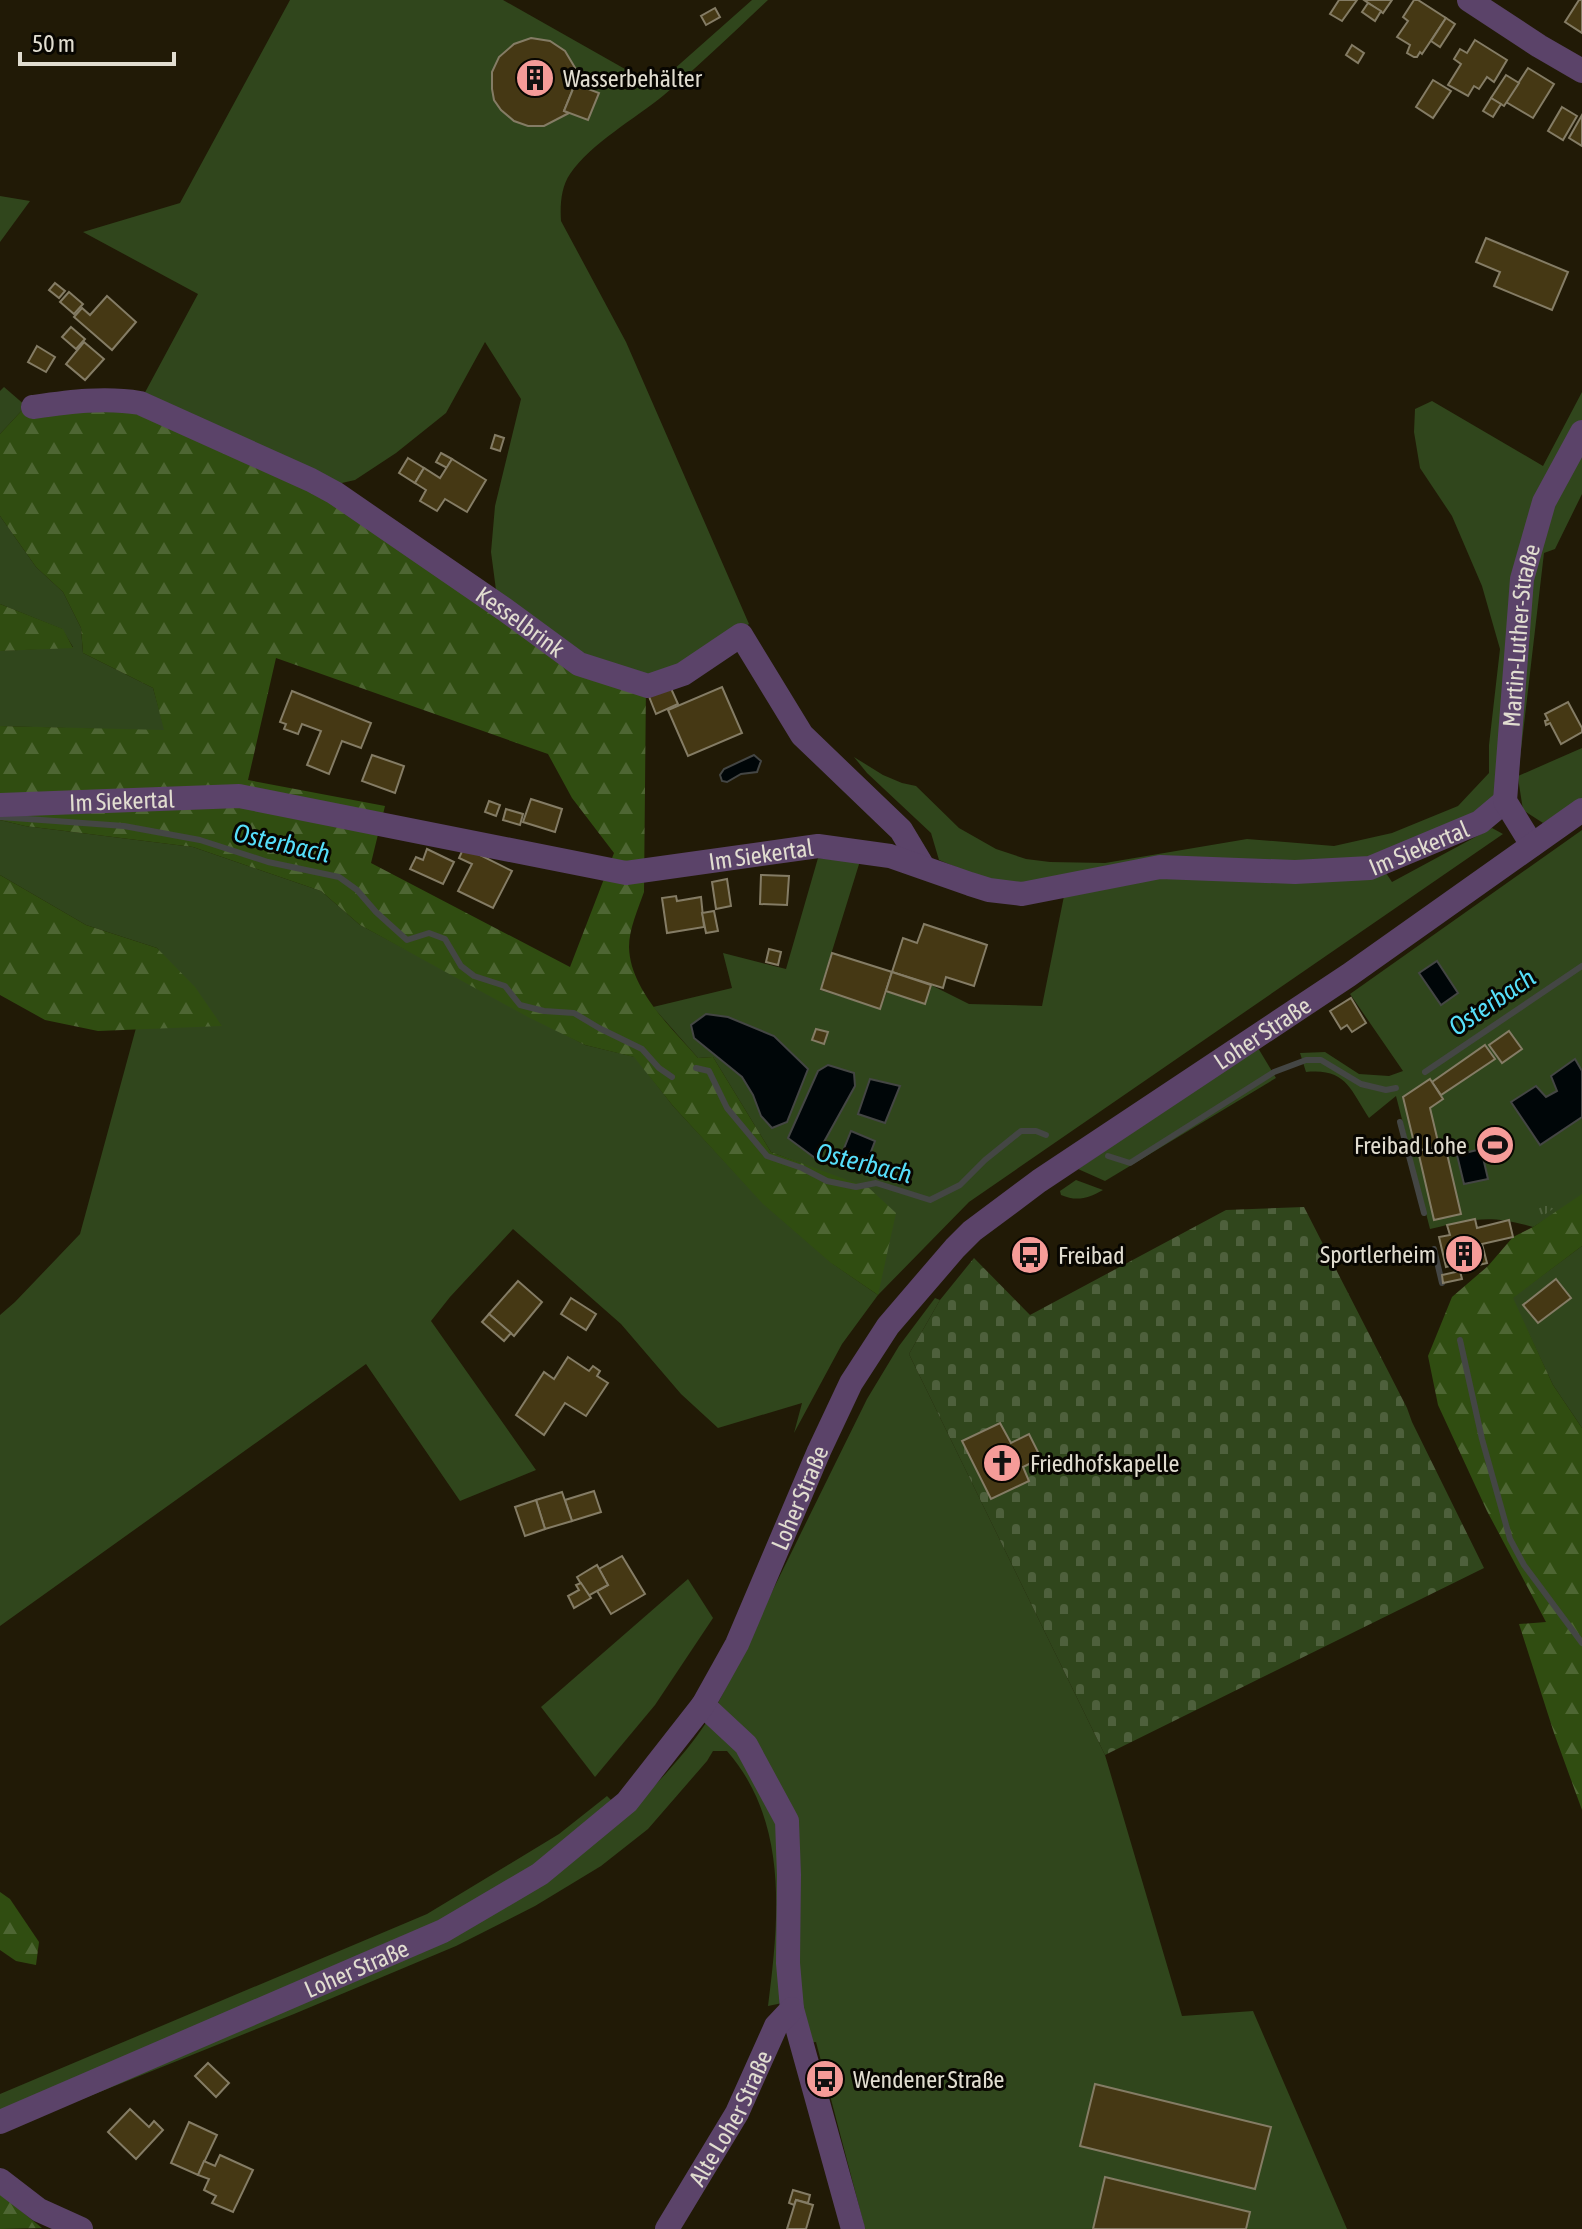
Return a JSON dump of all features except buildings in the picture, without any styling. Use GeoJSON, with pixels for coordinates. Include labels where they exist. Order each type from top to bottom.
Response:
{"type":"FeatureCollection","features":[{"type":"Feature","properties":{"kind":"street"},"geometry":{"type":"LineString","coordinates":[[1469,0],[1582,71]]}},
{"type":"Feature","properties":{"kind":"street","name":"Kesselbrink"},"geometry":{"type":"LineString","coordinates":[[33,407],[75,401],[140,403],[311,480],[335,493],[491,600],[579,664],[648,686],[683,674],[741,635],[802,735],[901,830],[922,865]]}},
{"type":"Feature","properties":{"kind":"street","name":"Martin-Luther-Straße"},"geometry":{"type":"LineString","coordinates":[[1505,801],[1522,579],[1544,502],[1582,432]]}},
{"type":"Feature","properties":{"kind":"street","name":"Im Siekertal"},"geometry":{"type":"LineString","coordinates":[[0,805],[239,796],[626,873],[818,846],[890,856],[989,890],[1022,894],[1160,867],[1295,872],[1370,868],[1480,822],[1505,801]]}},
{"type":"Feature","properties":{"kind":"street"},"geometry":{"type":"LineString","coordinates":[[1505,801],[1532,845]]}},
{"type":"Feature","properties":{"kind":"street","name":"Loher Straße"},"geometry":{"type":"LineString","coordinates":[[0,2122],[443,1931],[540,1874],[627,1802],[703,1705],[737,1644],[851,1383],[888,1326],[945,1259],[972,1231],[1039,1181],[1349,975],[1582,810]]}},
{"type":"Feature","properties":{"kind":"street"},"geometry":{"type":"LineString","coordinates":[[703,1705],[746,1745],[787,1821],[788,1963],[792,2009],[853,2229]]}},
{"type":"Feature","properties":{"kind":"street","name":"Alte Loher Straße"},"geometry":{"type":"LineString","coordinates":[[667,2229],[737,2113],[776,2026],[792,2009]]}},
{"type":"Feature","properties":{"kind":"street"},"geometry":{"type":"LineString","coordinates":[[0,2180],[39,2210],[81,2229]]}},
{"type":"Feature","properties":{"kind":"green space"},"geometry":{"type":"Polygon","coordinates":[[[290,0],[503,0],[655,86],[752,0],[768,0],[677,84],[589,152],[570,174],[562,196],[561,221],[626,342],[749,624],[680,671],[646,683],[581,658],[496,590],[491,552],[495,506],[521,399],[485,342],[446,413],[396,453],[355,480],[333,485],[142,398],[198,294],[83,232],[180,203],[290,0]]]}},
{"type":"Feature","properties":{"kind":"green space"},"geometry":{"type":"Polygon","coordinates":[[[0,196],[30,201],[0,242],[0,196]]]}},
{"type":"Feature","properties":{"kind":"green space"},"geometry":{"type":"Polygon","coordinates":[[[4,387],[26,406],[0,434],[0,391],[4,387]]]}},
{"type":"Feature","properties":{"kind":"green space"},"geometry":{"type":"Polygon","coordinates":[[[1582,392],[1582,494],[1555,549],[1544,553],[1518,776],[1582,748],[1582,798],[1543,823],[1523,810],[1518,778],[1474,812],[1376,858],[1392,882],[1492,828],[1503,834],[969,1202],[878,1295],[815,1169],[771,1152],[713,1057],[698,1058],[653,1007],[732,988],[723,953],[786,969],[818,858],[860,861],[820,990],[880,1009],[887,992],[924,1004],[931,985],[969,1004],[1042,1006],[1064,896],[980,877],[939,860],[931,833],[854,757],[883,775],[916,786],[959,828],[996,849],[1026,859],[1050,862],[1105,863],[1247,839],[1334,846],[1392,833],[1458,806],[1489,773],[1489,745],[1500,649],[1482,586],[1452,516],[1420,468],[1414,432],[1415,409],[1432,401],[1543,466],[1582,392]]]}},
{"type":"Feature","properties":{"kind":"green space"},"geometry":{"type":"Polygon","coordinates":[[[142,398],[333,485],[581,658],[646,683],[644,892],[629,940],[631,963],[644,993],[665,1021],[698,1058],[713,1057],[771,1152],[869,1188],[896,1213],[878,1295],[831,1263],[763,1204],[673,1106],[634,1057],[585,1045],[528,1017],[360,925],[321,891],[193,847],[25,826],[0,820],[0,726],[164,730],[153,688],[83,653],[81,628],[63,592],[36,567],[0,516],[0,434],[26,406],[142,398]],[[276,658],[248,780],[385,806],[371,863],[570,967],[614,853],[572,798],[548,754],[276,658]]]}},
{"type":"Feature","properties":{"kind":"green space"},"geometry":{"type":"Polygon","coordinates":[[[0,516],[36,567],[63,592],[81,628],[83,653],[153,688],[165,731],[0,726],[0,651],[73,647],[62,629],[0,604],[0,516]]]}},
{"type":"Feature","properties":{"kind":"green space"},"geometry":{"type":"Polygon","coordinates":[[[0,604],[63,629],[73,648],[0,651],[0,604]]]}},
{"type":"Feature","properties":{"kind":"green space"},"geometry":{"type":"Polygon","coordinates":[[[0,820],[25,826],[193,847],[321,891],[360,925],[585,1045],[635,1057],[673,1106],[765,1205],[833,1264],[878,1295],[842,1344],[794,1433],[802,1403],[718,1428],[681,1394],[621,1324],[513,1229],[431,1321],[536,1470],[460,1501],[366,1364],[0,1626],[0,1315],[80,1234],[136,1028],[221,1025],[157,948],[86,925],[0,875],[0,820]]]}},
{"type":"Feature","properties":{"kind":"green space"},"geometry":{"type":"Polygon","coordinates":[[[1582,830],[1582,1197],[1533,1227],[1504,1220],[1481,1219],[1430,1229],[1396,1096],[1369,1118],[1339,1077],[1330,1073],[1306,1072],[1300,1053],[1325,1052],[1359,1074],[1389,1076],[1403,1071],[1350,994],[1582,830]]]}},
{"type":"Feature","properties":{"kind":"green space"},"geometry":{"type":"Polygon","coordinates":[[[0,875],[86,925],[157,948],[195,987],[222,1026],[98,1031],[45,1020],[0,995],[0,875]]]}},
{"type":"Feature","properties":{"kind":"green space"},"geometry":{"type":"Polygon","coordinates":[[[1258,1048],[1276,1078],[1105,1181],[1078,1169],[1258,1048]]]}},
{"type":"Feature","properties":{"kind":"green space"},"geometry":{"type":"Polygon","coordinates":[[[1076,1180],[1103,1190],[1083,1198],[1061,1195],[1060,1191],[1076,1180]]]}},
{"type":"Feature","properties":{"kind":"green space"},"geometry":{"type":"Polygon","coordinates":[[[1552,1188],[1562,1203],[1541,1217],[1531,1202],[1552,1188]]]}},
{"type":"Feature","properties":{"kind":"green space"},"geometry":{"type":"Polygon","coordinates":[[[1582,1194],[1582,1246],[1513,1298],[1553,1385],[1582,1428],[1582,1810],[1519,1624],[1546,1622],[1487,1511],[1438,1405],[1428,1356],[1452,1297],[1488,1266],[1513,1237],[1582,1194]]]}},
{"type":"Feature","properties":{"kind":"green space"},"geometry":{"type":"Polygon","coordinates":[[[1304,1207],[1407,1408],[1484,1568],[1105,1755],[909,1354],[940,1300],[974,1258],[1030,1315],[1226,1210],[1304,1207]]]}},
{"type":"Feature","properties":{"kind":"green space"},"geometry":{"type":"Polygon","coordinates":[[[1582,1246],[1582,1428],[1553,1385],[1512,1298],[1582,1246]]]}},
{"type":"Feature","properties":{"kind":"green space"},"geometry":{"type":"Polygon","coordinates":[[[935,1298],[940,1300],[909,1354],[1105,1755],[1182,2016],[1253,2011],[1347,2229],[865,2229],[816,2042],[807,2043],[797,2000],[768,2006],[776,1906],[770,1840],[761,1809],[747,1779],[727,1751],[713,1751],[648,1829],[601,1866],[535,1906],[456,1946],[0,2132],[0,2094],[427,1914],[559,1834],[607,1796],[626,1815],[686,1751],[711,1715],[867,1399],[899,1346],[935,1298]]]}},
{"type":"Feature","properties":{"kind":"green space"},"geometry":{"type":"Polygon","coordinates":[[[688,1579],[713,1618],[655,1705],[595,1777],[541,1707],[688,1579]]]}},
{"type":"Feature","properties":{"kind":"green space"},"geometry":{"type":"Polygon","coordinates":[[[0,1892],[10,1899],[39,1942],[36,1965],[16,1961],[0,1950],[0,1892]]]}},
{"type":"Feature","properties":{"kind":"green space"},"geometry":{"type":"Polygon","coordinates":[[[0,2194],[42,2228],[0,2229],[0,2194]]]}},
{"type":"Feature","properties":{"kind":"water"},"geometry":{"type":"Polygon","coordinates":[[[754,755],[761,761],[757,772],[722,781],[720,775],[724,769],[754,755]]]}},
{"type":"Feature","properties":{"kind":"water"},"geometry":{"type":"Polygon","coordinates":[[[1437,961],[1458,993],[1441,1005],[1419,973],[1437,961]]]}},
{"type":"Feature","properties":{"kind":"water"},"geometry":{"type":"Polygon","coordinates":[[[706,1014],[728,1017],[774,1036],[808,1069],[787,1122],[772,1128],[761,1116],[742,1077],[694,1038],[691,1025],[706,1014]]]}},
{"type":"Feature","properties":{"kind":"water"},"geometry":{"type":"Polygon","coordinates":[[[1575,1059],[1582,1071],[1582,1117],[1540,1145],[1511,1102],[1536,1086],[1546,1097],[1557,1091],[1551,1076],[1575,1059]]]}},
{"type":"Feature","properties":{"kind":"water"},"geometry":{"type":"Polygon","coordinates":[[[828,1065],[854,1073],[855,1086],[815,1158],[788,1138],[818,1071],[828,1065]]]}},
{"type":"Feature","properties":{"kind":"water"},"geometry":{"type":"Polygon","coordinates":[[[870,1079],[900,1086],[885,1123],[858,1114],[870,1079]]]}},
{"type":"Feature","properties":{"kind":"water"},"geometry":{"type":"Polygon","coordinates":[[[851,1131],[875,1141],[864,1170],[839,1161],[851,1131]]]}},
{"type":"Feature","properties":{"kind":"water"},"geometry":{"type":"Polygon","coordinates":[[[1481,1149],[1488,1179],[1464,1184],[1457,1155],[1481,1149]]]}},
{"type":"Feature","properties":{"kind":"waterway","name":"Osterbach"},"geometry":{"type":"LineString","coordinates":[[0,817],[124,826],[200,840],[268,862],[339,877],[357,890],[407,940],[429,933],[445,939],[461,966],[474,976],[505,986],[520,1005],[544,1011],[574,1013],[642,1049],[672,1077]]}},
{"type":"Feature","properties":{"kind":"waterway","name":"Osterbach"},"geometry":{"type":"LineString","coordinates":[[1425,1072],[1582,966]]}},
{"type":"Feature","properties":{"kind":"waterway","name":"Osterbach"},"geometry":{"type":"LineString","coordinates":[[1108,1156],[1130,1163],[1274,1072],[1306,1060],[1321,1060],[1361,1084],[1386,1090],[1396,1088]]}},
{"type":"Feature","properties":{"kind":"waterway","name":"Osterbach"},"geometry":{"type":"LineString","coordinates":[[696,1068],[709,1071],[727,1108],[767,1156],[827,1181],[856,1187],[876,1183],[930,1200],[960,1185],[1021,1131],[1046,1135]]}},
{"type":"Feature","properties":{"kind":"waterway"},"geometry":{"type":"LineString","coordinates":[[1400,1122],[1424,1213]]}},
{"type":"Feature","properties":{"kind":"waterway"},"geometry":{"type":"LineString","coordinates":[[1434,1249],[1442,1283]]}},
{"type":"Feature","properties":{"kind":"waterway"},"geometry":{"type":"LineString","coordinates":[[1460,1340],[1482,1439],[1510,1539],[1524,1565],[1582,1643]]}},
{"type":"Feature","properties":{"kind":"place","name":"Wasserbehälter"},"geometry":{"type":"Point","coordinates":[535,78]}},
{"type":"Feature","properties":{"kind":"place","name":"Freibad Lohe"},"geometry":{"type":"Point","coordinates":[1495,1145]}},
{"type":"Feature","properties":{"kind":"place","name":"Sportlerheim"},"geometry":{"type":"Point","coordinates":[1464,1254]}},
{"type":"Feature","properties":{"kind":"place","name":"Freibad"},"geometry":{"type":"Point","coordinates":[1030,1255]}},
{"type":"Feature","properties":{"kind":"place","name":"Friedhofskapelle"},"geometry":{"type":"Point","coordinates":[1002,1463]}},
{"type":"Feature","properties":{"kind":"place","name":"Wendener Straße"},"geometry":{"type":"Point","coordinates":[825,2079]}}]}
